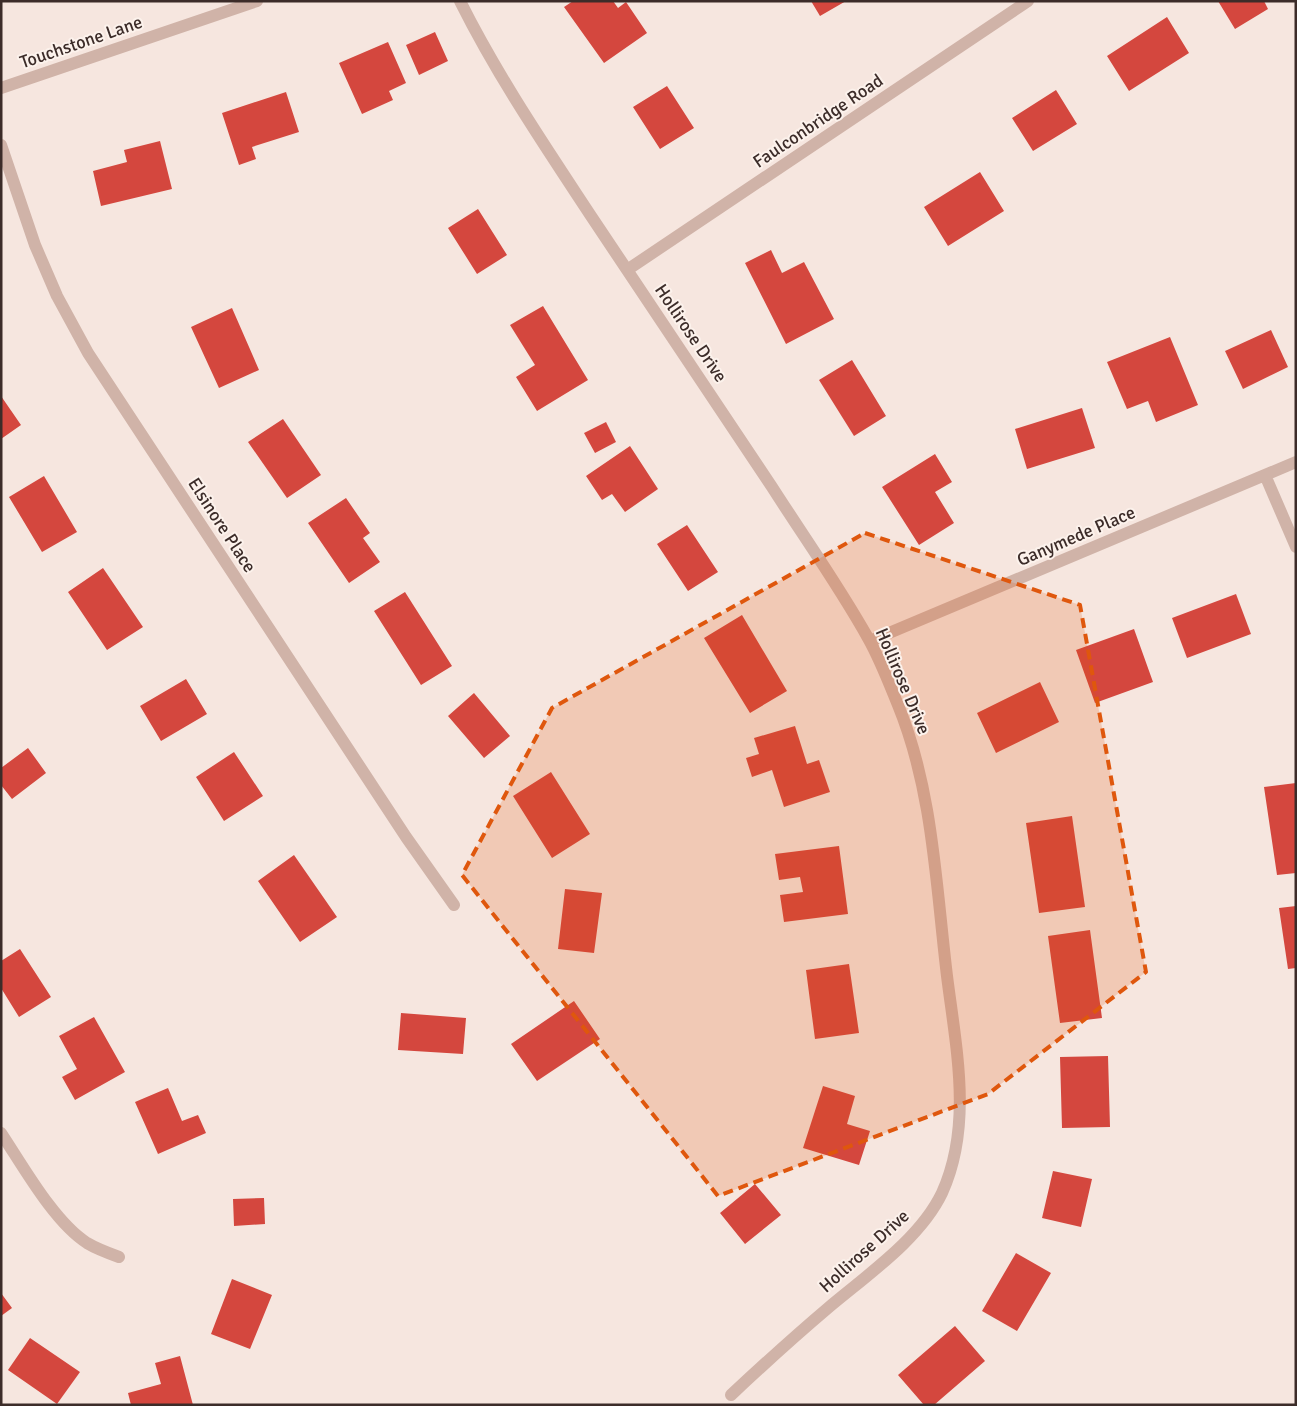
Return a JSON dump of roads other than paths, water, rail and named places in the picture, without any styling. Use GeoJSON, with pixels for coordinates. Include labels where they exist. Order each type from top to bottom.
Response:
{"type":"FeatureCollection","features":[{"type":"Feature","properties":{"kind":"street","name":"Touchstone Lane"},"geometry":{"type":"LineString","coordinates":[[1,88],[258,1]]}},
{"type":"Feature","properties":{"kind":"street","name":"Hollirose Drive"},"geometry":{"type":"LineString","coordinates":[[460,1],[484,48],[525,116],[737,434],[870,641],[902,716],[916,759],[929,825],[961,1104],[957,1146],[951,1168],[940,1195],[926,1218],[899,1248],[795,1336],[731,1395]]}},
{"type":"Feature","properties":{"kind":"street","name":"Faulconbridge Road"},"geometry":{"type":"LineString","coordinates":[[627,270],[1028,1]]}},
{"type":"Feature","properties":{"kind":"street","name":"Elsinore Place"},"geometry":{"type":"LineString","coordinates":[[1,144],[36,245],[57,296],[88,353],[406,836],[454,905]]}},
{"type":"Feature","properties":{"kind":"street","name":"Ganymede Place"},"geometry":{"type":"LineString","coordinates":[[870,641],[1296,462]]}},
{"type":"Feature","properties":{"kind":"street"},"geometry":{"type":"LineString","coordinates":[[1265,475],[1296,547]]}},
{"type":"Feature","properties":{"kind":"street"},"geometry":{"type":"LineString","coordinates":[[1,1133],[47,1202],[73,1232],[98,1249],[119,1257]]}}]}
